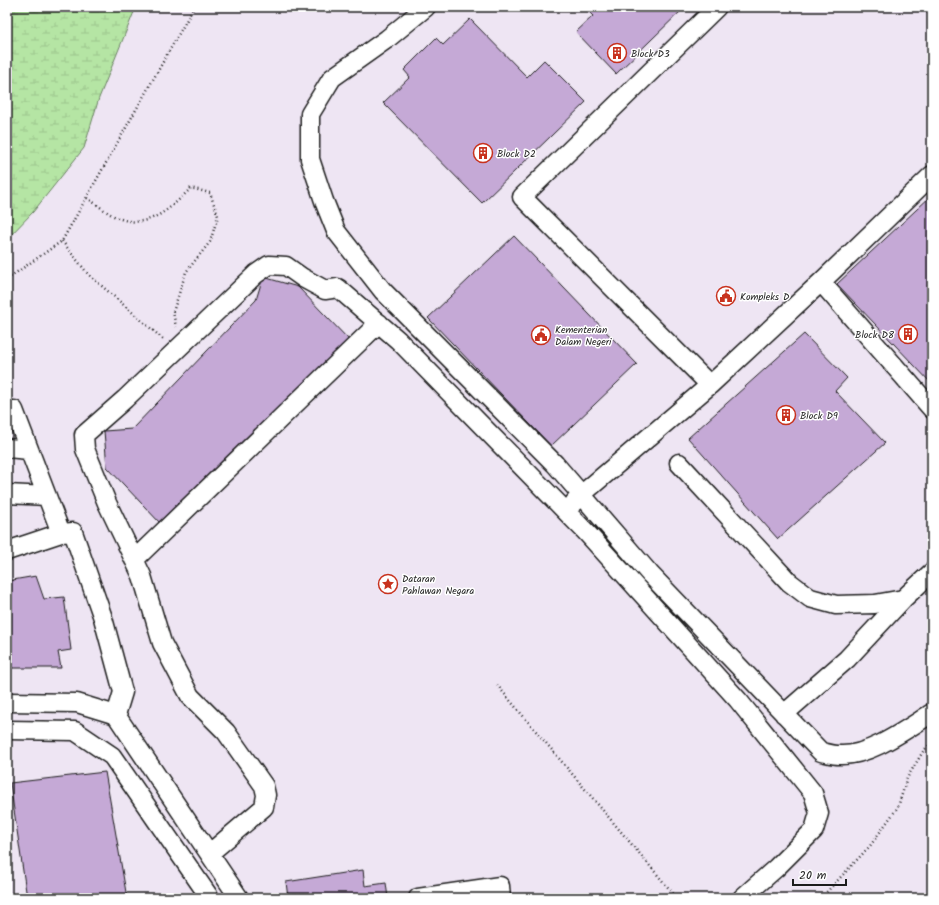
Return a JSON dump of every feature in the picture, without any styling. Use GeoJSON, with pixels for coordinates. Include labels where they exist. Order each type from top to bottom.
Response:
{"type":"FeatureCollection","features":[{"type":"Feature","properties":{"kind":"lane"},"geometry":{"type":"LineString","coordinates":[[426,7],[387,39],[332,78],[310,114],[310,159],[336,231],[384,291],[555,464],[650,574],[821,752],[840,755],[862,751],[896,736],[932,713]]}},
{"type":"Feature","properties":{"kind":"lane"},"geometry":{"type":"LineString","coordinates":[[710,385],[522,197],[718,7]]}},
{"type":"Feature","properties":{"kind":"lane"},"geometry":{"type":"LineString","coordinates":[[566,511],[581,494],[710,385],[821,282],[932,175]]}},
{"type":"Feature","properties":{"kind":"lane"},"geometry":{"type":"LineString","coordinates":[[210,853],[264,806],[266,795],[264,786],[226,732],[190,696],[162,643],[142,576],[85,449],[84,435],[178,349],[256,274],[269,265],[286,266],[303,278],[325,290],[338,288],[404,345],[566,511],[738,700],[813,793],[819,813],[814,830],[776,868],[742,898]]}},
{"type":"Feature","properties":{"kind":"lane"},"geometry":{"type":"LineString","coordinates":[[821,282],[932,409]]}},
{"type":"Feature","properties":{"kind":"lane"},"geometry":{"type":"LineString","coordinates":[[134,560],[379,323]]}},
{"type":"Feature","properties":{"kind":"lane"},"geometry":{"type":"LineString","coordinates":[[7,410],[14,410],[61,533]]}},
{"type":"Feature","properties":{"kind":"lane"},"geometry":{"type":"LineString","coordinates":[[7,448],[29,450]]}},
{"type":"Feature","properties":{"kind":"lane"},"geometry":{"type":"LineString","coordinates":[[679,463],[790,582],[810,598],[836,605],[875,604],[903,599]]}},
{"type":"Feature","properties":{"kind":"lane"},"geometry":{"type":"LineString","coordinates":[[7,494],[47,496]]}},
{"type":"Feature","properties":{"kind":"lane"},"geometry":{"type":"LineString","coordinates":[[7,551],[61,533],[73,532],[103,618],[123,692],[116,715]]}},
{"type":"Feature","properties":{"kind":"lane"},"geometry":{"type":"LineString","coordinates":[[784,714],[847,659],[903,599],[932,572]]}},
{"type":"Feature","properties":{"kind":"lane"},"geometry":{"type":"LineString","coordinates":[[7,702],[77,703],[116,715],[240,898]]}},
{"type":"Feature","properties":{"kind":"lane"},"geometry":{"type":"LineString","coordinates":[[7,730],[75,731],[112,756],[210,898]]}},
{"type":"Feature","properties":{"kind":"lane"},"geometry":{"type":"LineString","coordinates":[[112,756],[134,742]]}},
{"type":"Feature","properties":{"kind":"lane"},"geometry":{"type":"LineString","coordinates":[[418,898],[500,886],[501,898]]}},
{"type":"Feature","properties":{"kind":"path"},"geometry":{"type":"LineString","coordinates":[[7,279],[62,241],[194,7]]}},
{"type":"Feature","properties":{"kind":"path"},"geometry":{"type":"LineString","coordinates":[[87,198],[121,219],[145,222],[170,208],[191,188],[210,193],[218,216],[210,242],[186,272],[173,312],[178,349]]}},
{"type":"Feature","properties":{"kind":"path"},"geometry":{"type":"LineString","coordinates":[[62,241],[88,274],[178,349]]}},
{"type":"Feature","properties":{"kind":"path"},"geometry":{"type":"LineString","coordinates":[[497,685],[677,898]]}},
{"type":"Feature","properties":{"kind":"path"},"geometry":{"type":"LineString","coordinates":[[821,898],[870,846],[898,807],[907,778],[924,750],[932,743]]}},
{"type":"Feature","properties":{"kind":"green space"},"geometry":{"type":"Polygon","coordinates":[[[7,7],[136,7],[99,98],[84,148],[33,212],[7,239],[7,7]]]}},
{"type":"Feature","properties":{"kind":"building","name":"Block D3"},"geometry":{"type":"Polygon","coordinates":[[[584,7],[685,7],[616,74],[576,32],[593,16],[584,7]]]}},
{"type":"Feature","properties":{"kind":"building","name":"Block D2"},"geometry":{"type":"Polygon","coordinates":[[[470,19],[527,77],[544,60],[586,102],[482,203],[383,103],[410,77],[404,70],[436,38],[443,45],[470,19]]]}},
{"type":"Feature","properties":{"kind":"building","name":"Block D8"},"geometry":{"type":"Polygon","coordinates":[[[932,195],[932,384],[837,284],[932,195]]]}},
{"type":"Feature","properties":{"kind":"building"},"geometry":{"type":"Polygon","coordinates":[[[514,236],[637,364],[551,446],[428,318],[514,236]]]}},
{"type":"Feature","properties":{"kind":"building"},"geometry":{"type":"Polygon","coordinates":[[[263,277],[298,287],[352,343],[161,524],[107,467],[104,431],[132,429],[256,300],[263,277]]]}},
{"type":"Feature","properties":{"kind":"building","name":"Block D9"},"geometry":{"type":"Polygon","coordinates":[[[804,334],[847,378],[835,391],[885,443],[778,539],[688,438],[804,334]]]}},
{"type":"Feature","properties":{"kind":"building"},"geometry":{"type":"Polygon","coordinates":[[[36,576],[44,599],[64,597],[71,650],[58,652],[61,668],[7,668],[7,581],[36,576]]]}},
{"type":"Feature","properties":{"kind":"building"},"geometry":{"type":"Polygon","coordinates":[[[105,772],[127,898],[27,898],[10,783],[105,772]]]}},
{"type":"Feature","properties":{"kind":"building"},"geometry":{"type":"Polygon","coordinates":[[[363,870],[365,886],[386,883],[388,898],[288,898],[286,882],[363,870]]]}},
{"type":"Feature","properties":{"kind":"place","name":"Block D3"},"geometry":{"type":"Point","coordinates":[617,53]}},
{"type":"Feature","properties":{"kind":"place","name":"Block D2"},"geometry":{"type":"Point","coordinates":[483,153]}},
{"type":"Feature","properties":{"kind":"place","name":"Kompleks D"},"geometry":{"type":"Point","coordinates":[726,296]}},
{"type":"Feature","properties":{"kind":"place","name":"Block D8"},"geometry":{"type":"Point","coordinates":[908,334]}},
{"type":"Feature","properties":{"kind":"place","name":"Kementerian Dalam Negeri"},"geometry":{"type":"Point","coordinates":[541,335]}},
{"type":"Feature","properties":{"kind":"place","name":"Block D9"},"geometry":{"type":"Point","coordinates":[786,415]}},
{"type":"Feature","properties":{"kind":"place","name":"Dataran Pahlawan Negara"},"geometry":{"type":"Point","coordinates":[388,584]}}]}
